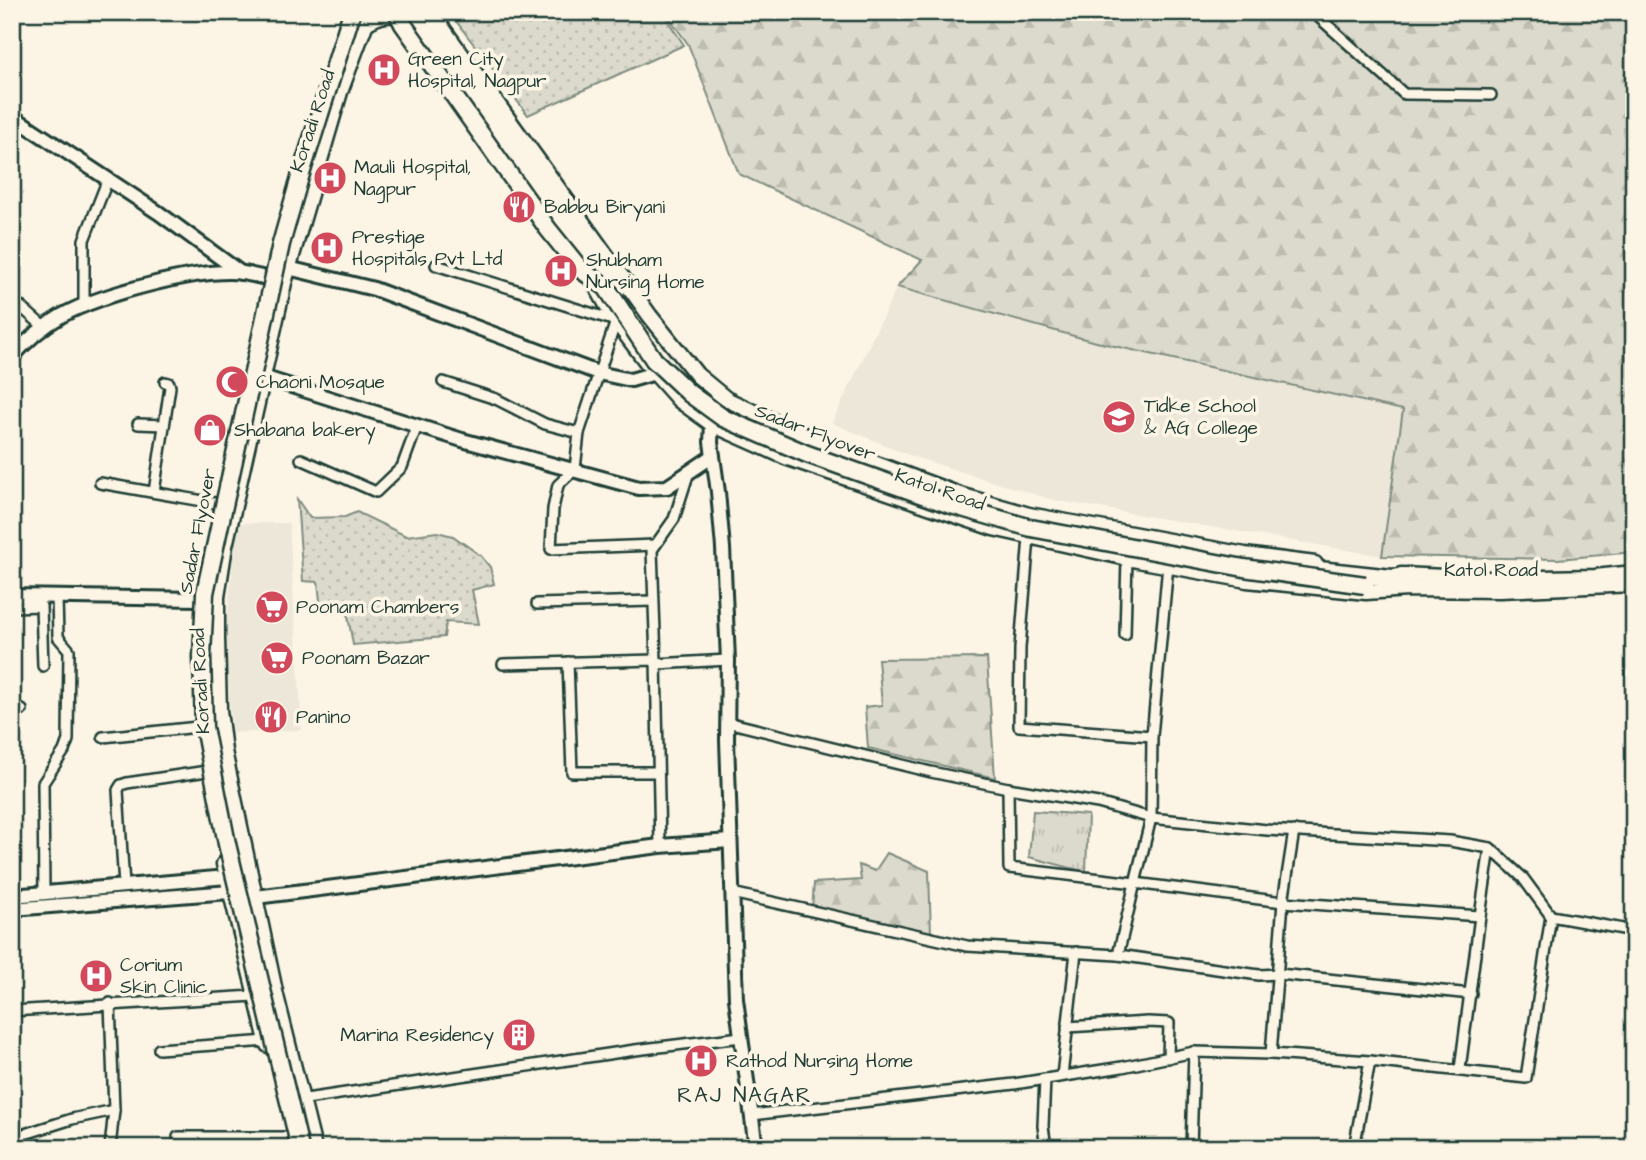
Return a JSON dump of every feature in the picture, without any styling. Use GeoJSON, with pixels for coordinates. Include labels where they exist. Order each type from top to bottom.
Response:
{"type":"FeatureCollection","features":[{"type":"Feature","properties":{"kind":"highway","name":"Sadar Flyover"},"geometry":{"type":"LineString","coordinates":[[295,1144],[227,844],[204,727],[202,656],[205,593],[281,244],[300,177],[359,14]]}},
{"type":"Feature","properties":{"kind":"highway","name":"Sadar Flyover"},"geometry":{"type":"LineString","coordinates":[[305,1148],[219,780],[210,712],[211,587],[288,238],[359,14]]}},
{"type":"Feature","properties":{"kind":"highway","name":"Sadar Flyover"},"geometry":{"type":"LineString","coordinates":[[1366,580],[1243,562],[1033,523],[934,494],[804,445],[731,413],[696,390],[645,335],[409,14],[403,24],[548,229],[581,270],[606,287],[654,360],[690,394],[723,418],[752,433],[833,464],[948,504],[1031,528],[1244,568],[1366,580],[1409,582]]}},
{"type":"Feature","properties":{"kind":"main road","name":"Katol Road"},"geometry":{"type":"LineString","coordinates":[[434,12],[441,26],[650,316],[698,375],[726,399],[799,433],[937,487],[1029,515],[1409,582],[1500,590],[1634,584]]}},
{"type":"Feature","properties":{"kind":"main road"},"geometry":{"type":"LineString","coordinates":[[359,14],[409,14]]}},
{"type":"Feature","properties":{"kind":"main road","name":"Koradi Road"},"geometry":{"type":"LineString","coordinates":[[314,1148],[229,778],[219,710],[217,597],[225,546],[284,283],[340,92],[359,14]]}},
{"type":"Feature","properties":{"kind":"main road","name":"Koradi Road"},"geometry":{"type":"LineString","coordinates":[[295,1144],[254,996],[230,890],[196,714],[196,655],[200,599],[268,271],[295,175],[359,14]]}},
{"type":"Feature","properties":{"kind":"main road","name":"Katol Road"},"geometry":{"type":"LineString","coordinates":[[409,14],[576,254],[616,321],[679,400],[712,424],[788,458],[971,521],[1126,558],[1247,580],[1366,592],[1409,582],[1595,577],[1634,573]]}},
{"type":"Feature","properties":{"kind":"street"},"geometry":{"type":"LineString","coordinates":[[1313,12],[1404,94],[1491,95]]}},
{"type":"Feature","properties":{"kind":"street"},"geometry":{"type":"LineString","coordinates":[[12,116],[108,179],[241,273]]}},
{"type":"Feature","properties":{"kind":"street"},"geometry":{"type":"LineString","coordinates":[[84,307],[84,240],[108,179]]}},
{"type":"Feature","properties":{"kind":"street"},"geometry":{"type":"LineString","coordinates":[[436,265],[616,321],[579,433],[575,469],[558,485],[553,509],[551,549],[655,545]]}},
{"type":"Feature","properties":{"kind":"street"},"geometry":{"type":"LineString","coordinates":[[12,357],[32,335],[63,315],[115,294],[197,274],[288,268],[374,289],[598,373],[631,380],[655,373]]}},
{"type":"Feature","properties":{"kind":"street"},"geometry":{"type":"LineString","coordinates":[[268,271],[284,283]]}},
{"type":"Feature","properties":{"kind":"street"},"geometry":{"type":"LineString","coordinates":[[12,299],[44,327]]}},
{"type":"Feature","properties":{"kind":"street"},"geometry":{"type":"LineString","coordinates":[[246,372],[462,440],[639,488],[667,487],[713,456]]}},
{"type":"Feature","properties":{"kind":"street"},"geometry":{"type":"LineString","coordinates":[[153,492],[170,387],[169,383],[164,382]]}},
{"type":"Feature","properties":{"kind":"street"},"geometry":{"type":"LineString","coordinates":[[443,382],[496,399],[545,424],[579,433]]}},
{"type":"Feature","properties":{"kind":"street"},"geometry":{"type":"LineString","coordinates":[[726,399],[712,424],[711,442],[723,548],[736,999],[756,1148]]}},
{"type":"Feature","properties":{"kind":"street"},"geometry":{"type":"LineString","coordinates":[[138,424],[164,425]]}},
{"type":"Feature","properties":{"kind":"street"},"geometry":{"type":"LineString","coordinates":[[301,459],[376,492],[402,467],[417,426]]}},
{"type":"Feature","properties":{"kind":"street"},"geometry":{"type":"LineString","coordinates":[[660,846],[652,550],[674,519],[685,490],[686,476],[690,471]]}},
{"type":"Feature","properties":{"kind":"street"},"geometry":{"type":"LineString","coordinates":[[100,483],[220,504]]}},
{"type":"Feature","properties":{"kind":"street"},"geometry":{"type":"LineString","coordinates":[[1029,537],[1020,648],[1020,726],[1152,736]]}},
{"type":"Feature","properties":{"kind":"street"},"geometry":{"type":"LineString","coordinates":[[1125,635],[1126,558]]}},
{"type":"Feature","properties":{"kind":"street"},"geometry":{"type":"LineString","coordinates":[[1118,955],[1151,818],[1152,736],[1168,565]]}},
{"type":"Feature","properties":{"kind":"street"},"geometry":{"type":"LineString","coordinates":[[12,596],[200,599]]}},
{"type":"Feature","properties":{"kind":"street"},"geometry":{"type":"LineString","coordinates":[[44,894],[43,783],[68,740],[69,650],[58,637],[57,597]]}},
{"type":"Feature","properties":{"kind":"street"},"geometry":{"type":"LineString","coordinates":[[537,604],[653,601]]}},
{"type":"Feature","properties":{"kind":"street"},"geometry":{"type":"LineString","coordinates":[[12,607],[41,607],[43,666]]}},
{"type":"Feature","properties":{"kind":"street"},"geometry":{"type":"LineString","coordinates":[[503,664],[728,660]]}},
{"type":"Feature","properties":{"kind":"street"},"geometry":{"type":"LineString","coordinates":[[568,662],[572,772],[657,772]]}},
{"type":"Feature","properties":{"kind":"street"},"geometry":{"type":"LineString","coordinates":[[727,722],[1008,788],[1098,803],[1151,818],[1450,841],[1490,848],[1523,878],[1551,916],[1634,931]]}},
{"type":"Feature","properties":{"kind":"street"},"geometry":{"type":"LineString","coordinates":[[103,737],[198,727]]}},
{"type":"Feature","properties":{"kind":"street"},"geometry":{"type":"LineString","coordinates":[[124,886],[118,790],[121,785],[207,771]]}},
{"type":"Feature","properties":{"kind":"street"},"geometry":{"type":"LineString","coordinates":[[1008,788],[1009,868],[1283,902],[1480,916]]}},
{"type":"Feature","properties":{"kind":"street"},"geometry":{"type":"LineString","coordinates":[[1271,1054],[1283,902],[1294,831]]}},
{"type":"Feature","properties":{"kind":"street"},"geometry":{"type":"LineString","coordinates":[[12,896],[124,886],[230,890],[255,897],[660,846],[730,841]]}},
{"type":"Feature","properties":{"kind":"street"},"geometry":{"type":"LineString","coordinates":[[1460,1069],[1490,848]]}},
{"type":"Feature","properties":{"kind":"street"},"geometry":{"type":"LineString","coordinates":[[12,909],[230,890]]}},
{"type":"Feature","properties":{"kind":"street"},"geometry":{"type":"LineString","coordinates":[[732,894],[967,946],[1118,955],[1259,975],[1279,974],[1471,994]]}},
{"type":"Feature","properties":{"kind":"street"},"geometry":{"type":"LineString","coordinates":[[752,1115],[1045,1079],[1194,1052],[1370,1061],[1527,1078],[1551,916]]}},
{"type":"Feature","properties":{"kind":"street"},"geometry":{"type":"LineString","coordinates":[[1062,1076],[1076,952]]}},
{"type":"Feature","properties":{"kind":"street"},"geometry":{"type":"LineString","coordinates":[[12,1011],[254,996]]}},
{"type":"Feature","properties":{"kind":"street"},"geometry":{"type":"LineString","coordinates":[[110,1003],[114,1110],[110,1148]]}},
{"type":"Feature","properties":{"kind":"street"},"geometry":{"type":"LineString","coordinates":[[1068,1027],[1169,1023],[1168,1058]]}},
{"type":"Feature","properties":{"kind":"street"},"geometry":{"type":"LineString","coordinates":[[283,1101],[741,1037]]}},
{"type":"Feature","properties":{"kind":"street"},"geometry":{"type":"LineString","coordinates":[[159,1049],[267,1041]]}},
{"type":"Feature","properties":{"kind":"street"},"geometry":{"type":"LineString","coordinates":[[1191,1148],[1194,1052]]}},
{"type":"Feature","properties":{"kind":"street"},"geometry":{"type":"LineString","coordinates":[[1354,1148],[1370,1061]]}},
{"type":"Feature","properties":{"kind":"street"},"geometry":{"type":"LineString","coordinates":[[1045,1079],[1043,1126],[1046,1148]]}},
{"type":"Feature","properties":{"kind":"street"},"geometry":{"type":"LineString","coordinates":[[20,1148],[16,1138],[72,1119],[114,1110]]}},
{"type":"Feature","properties":{"kind":"street"},"geometry":{"type":"LineString","coordinates":[[178,1137],[295,1144]]}},
{"type":"Feature","properties":{"kind":"shaded area","name":"Tidke School & AG College"},"geometry":{"type":"Polygon","coordinates":[[[897,287],[1092,341],[1403,410],[1382,556],[1053,500],[914,457],[832,423],[897,287]]]}},
{"type":"Feature","properties":{"kind":"shaded area","name":"Poonam Chambers"},"geometry":{"type":"Polygon","coordinates":[[[237,523],[289,523],[302,730],[232,733],[225,640],[237,523]]]}},
{"type":"Feature","properties":{"kind":"green space"},"geometry":{"type":"Polygon","coordinates":[[[449,12],[662,12],[684,45],[528,115],[449,12]]]}},
{"type":"Feature","properties":{"kind":"green space"},"geometry":{"type":"Polygon","coordinates":[[[665,12],[1634,12],[1634,552],[1558,559],[1382,556],[1403,410],[1092,341],[897,287],[922,260],[739,174],[688,44],[665,12]]]}},
{"type":"Feature","properties":{"kind":"green space"},"geometry":{"type":"Polygon","coordinates":[[[297,499],[310,518],[345,517],[357,512],[406,536],[437,532],[453,536],[481,556],[490,567],[494,584],[472,590],[479,624],[446,622],[444,637],[353,645],[347,610],[321,610],[318,582],[303,581],[297,499]]]}},
{"type":"Feature","properties":{"kind":"green space"},"geometry":{"type":"Polygon","coordinates":[[[987,658],[995,778],[868,748],[865,707],[882,705],[878,659],[987,658]]]}},
{"type":"Feature","properties":{"kind":"green space"},"geometry":{"type":"Polygon","coordinates":[[[1033,811],[1088,815],[1086,872],[1029,857],[1033,811]]]}},
{"type":"Feature","properties":{"kind":"green space"},"geometry":{"type":"Polygon","coordinates":[[[887,853],[929,871],[931,934],[812,909],[814,883],[861,880],[859,865],[875,871],[887,853]]]}},
{"type":"Feature","properties":{"kind":"place","name":"Green City Hospital, Nagpur"},"geometry":{"type":"Point","coordinates":[384,70]}},
{"type":"Feature","properties":{"kind":"place","name":"Mauli Hospital, Nagpur"},"geometry":{"type":"Point","coordinates":[330,178]}},
{"type":"Feature","properties":{"kind":"place","name":"Babbu Biryani"},"geometry":{"type":"Point","coordinates":[519,207]}},
{"type":"Feature","properties":{"kind":"place","name":"Prestige Hospitals Pvt Ltd"},"geometry":{"type":"Point","coordinates":[327,248]}},
{"type":"Feature","properties":{"kind":"place","name":"Shubham Nursing Home"},"geometry":{"type":"Point","coordinates":[561,271]}},
{"type":"Feature","properties":{"kind":"place","name":"Chaoni Mosque"},"geometry":{"type":"Point","coordinates":[232,382]}},
{"type":"Feature","properties":{"kind":"place","name":"Tidke School & AG College"},"geometry":{"type":"Point","coordinates":[1119,417]}},
{"type":"Feature","properties":{"kind":"place","name":"Shabana bakery"},"geometry":{"type":"Point","coordinates":[210,430]}},
{"type":"Feature","properties":{"kind":"place","name":"Poonam Chambers"},"geometry":{"type":"Point","coordinates":[272,607]}},
{"type":"Feature","properties":{"kind":"place","name":"Poonam Bazar"},"geometry":{"type":"Point","coordinates":[277,658]}},
{"type":"Feature","properties":{"kind":"place","name":"Panino"},"geometry":{"type":"Point","coordinates":[271,717]}},
{"type":"Feature","properties":{"kind":"place","name":"Corium Skin Clinic"},"geometry":{"type":"Point","coordinates":[96,976]}},
{"type":"Feature","properties":{"kind":"place","name":"Marina Residency"},"geometry":{"type":"Point","coordinates":[519,1035]}},
{"type":"Feature","properties":{"kind":"place","name":"Rathod Nursing Home"},"geometry":{"type":"Point","coordinates":[701,1061]}},
{"type":"Feature","properties":{"kind":"district","name":"RAJ NAGAR"},"geometry":{"type":"Point","coordinates":[745,1095]}}]}
